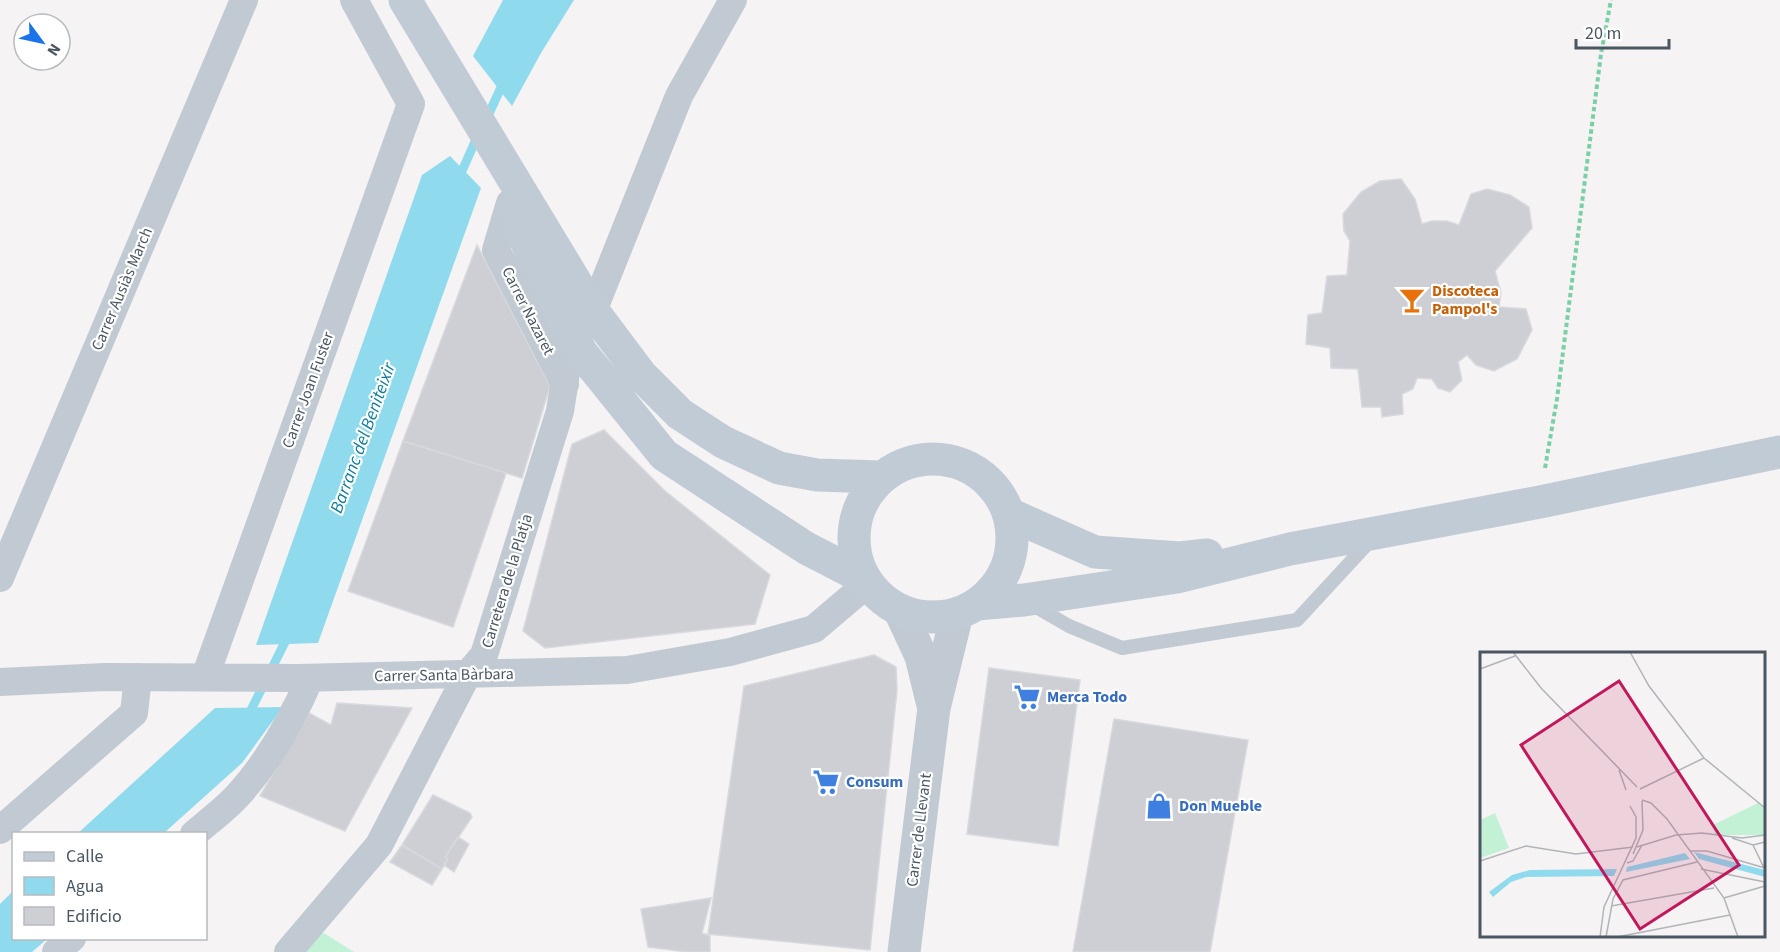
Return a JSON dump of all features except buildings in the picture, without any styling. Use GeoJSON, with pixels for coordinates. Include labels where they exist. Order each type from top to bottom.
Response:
{"type":"FeatureCollection","features":[{"type":"Feature","properties":{"kind":"main road"},"geometry":{"type":"LineString","coordinates":[[405,0],[472,113],[500,166],[593,311],[641,375],[680,414],[723,442],[779,468],[817,475],[881,477]]}},
{"type":"Feature","properties":{"kind":"main road"},"geometry":{"type":"LineString","coordinates":[[500,166],[510,203],[532,255],[581,352],[664,455],[806,548],[865,581]]}},
{"type":"Feature","properties":{"kind":"main road"},"geometry":{"type":"LineString","coordinates":[[967,609],[996,587],[1008,565],[1013,540],[1009,514],[997,491],[979,473],[955,461],[930,458],[904,464],[881,477],[864,498],[855,524],[854,552],[865,581],[881,600],[900,611],[918,617],[938,618],[967,609],[1177,578],[1290,549],[1540,502],[1780,452]]}},
{"type":"Feature","properties":{"kind":"main road"},"geometry":{"type":"LineString","coordinates":[[1009,514],[1095,552],[1180,558],[1290,549]]}},
{"type":"Feature","properties":{"kind":"street","name":"Carrer Ausiàs March"},"geometry":{"type":"LineString","coordinates":[[0,578],[244,0]]}},
{"type":"Feature","properties":{"kind":"street","name":"Carrer Joan Fuster"},"geometry":{"type":"LineString","coordinates":[[212,678],[411,104],[354,0]]}},
{"type":"Feature","properties":{"kind":"street"},"geometry":{"type":"LineString","coordinates":[[593,311],[679,96],[733,0]]}},
{"type":"Feature","properties":{"kind":"street","name":"Carrer Nazaret"},"geometry":{"type":"LineString","coordinates":[[510,203],[496,250],[565,384]]}},
{"type":"Feature","properties":{"kind":"street","name":"Carretera de la Platja"},"geometry":{"type":"LineString","coordinates":[[288,952],[379,844],[467,675],[484,655],[560,411],[572,335]]}},
{"type":"Feature","properties":{"kind":"street","name":"Carrer Santa Bàrbara"},"geometry":{"type":"LineString","coordinates":[[0,682],[138,677],[305,678],[627,670],[730,652],[814,629],[865,581]]}},
{"type":"Feature","properties":{"kind":"street","name":"Carrer de Llevant"},"geometry":{"type":"LineString","coordinates":[[904,952],[934,708],[967,609]]}},
{"type":"Feature","properties":{"kind":"street","name":"Carrer de Llevant"},"geometry":{"type":"LineString","coordinates":[[900,611],[921,656],[934,708]]}},
{"type":"Feature","properties":{"kind":"street"},"geometry":{"type":"LineString","coordinates":[[0,830],[134,713],[138,677]]}},
{"type":"Feature","properties":{"kind":"street"},"geometry":{"type":"LineString","coordinates":[[196,832],[239,795],[266,761],[293,719],[305,678]]}},
{"type":"Feature","properties":{"kind":"street"},"geometry":{"type":"LineString","coordinates":[[56,952],[71,940]]}},
{"type":"Feature","properties":{"kind":"lane"},"geometry":{"type":"LineString","coordinates":[[1024,600],[1069,627],[1122,648],[1296,620],[1378,532]]}},
{"type":"Feature","properties":{"kind":"path"},"geometry":{"type":"LineString","coordinates":[[1540,502],[1558,387],[1601,54],[1611,0]]}},
{"type":"Feature","properties":{"kind":"green space"},"geometry":{"type":"Polygon","coordinates":[[[311,925],[354,952],[288,952],[311,925]]]}},
{"type":"Feature","properties":{"kind":"water"},"geometry":{"type":"Polygon","coordinates":[[[503,0],[574,0],[512,106],[473,56],[503,0]]]}},
{"type":"Feature","properties":{"kind":"water"},"geometry":{"type":"Polygon","coordinates":[[[450,156],[481,188],[318,643],[256,645],[422,175],[450,156]]]}},
{"type":"Feature","properties":{"kind":"water"},"geometry":{"type":"Polygon","coordinates":[[[283,707],[242,763],[165,832],[79,832],[215,708],[283,707]]]}},
{"type":"Feature","properties":{"kind":"water"},"geometry":{"type":"Polygon","coordinates":[[[12,892],[12,940],[46,940],[32,952],[0,952],[0,904],[12,892]]]}},
{"type":"Feature","properties":{"kind":"waterway","name":"Barranc del Beniteixir"},"geometry":{"type":"LineString","coordinates":[[486,120],[504,81]]}},
{"type":"Feature","properties":{"kind":"waterway","name":"Barranc del Beniteixir"},"geometry":{"type":"LineString","coordinates":[[458,180],[478,135]]}},
{"type":"Feature","properties":{"kind":"waterway","name":"Barranc del Beniteixir"},"geometry":{"type":"LineString","coordinates":[[248,716],[289,634]]}},
{"type":"Feature","properties":{"kind":"place","name":"Discoteca Pampol's"},"geometry":{"type":"Point","coordinates":[1412,300]}},
{"type":"Feature","properties":{"kind":"place","name":"Merca Todo"},"geometry":{"type":"Point","coordinates":[1027,697]}},
{"type":"Feature","properties":{"kind":"place","name":"Consum"},"geometry":{"type":"Point","coordinates":[826,782]}},
{"type":"Feature","properties":{"kind":"place","name":"Don Mueble"},"geometry":{"type":"Point","coordinates":[1159,806]}}]}
